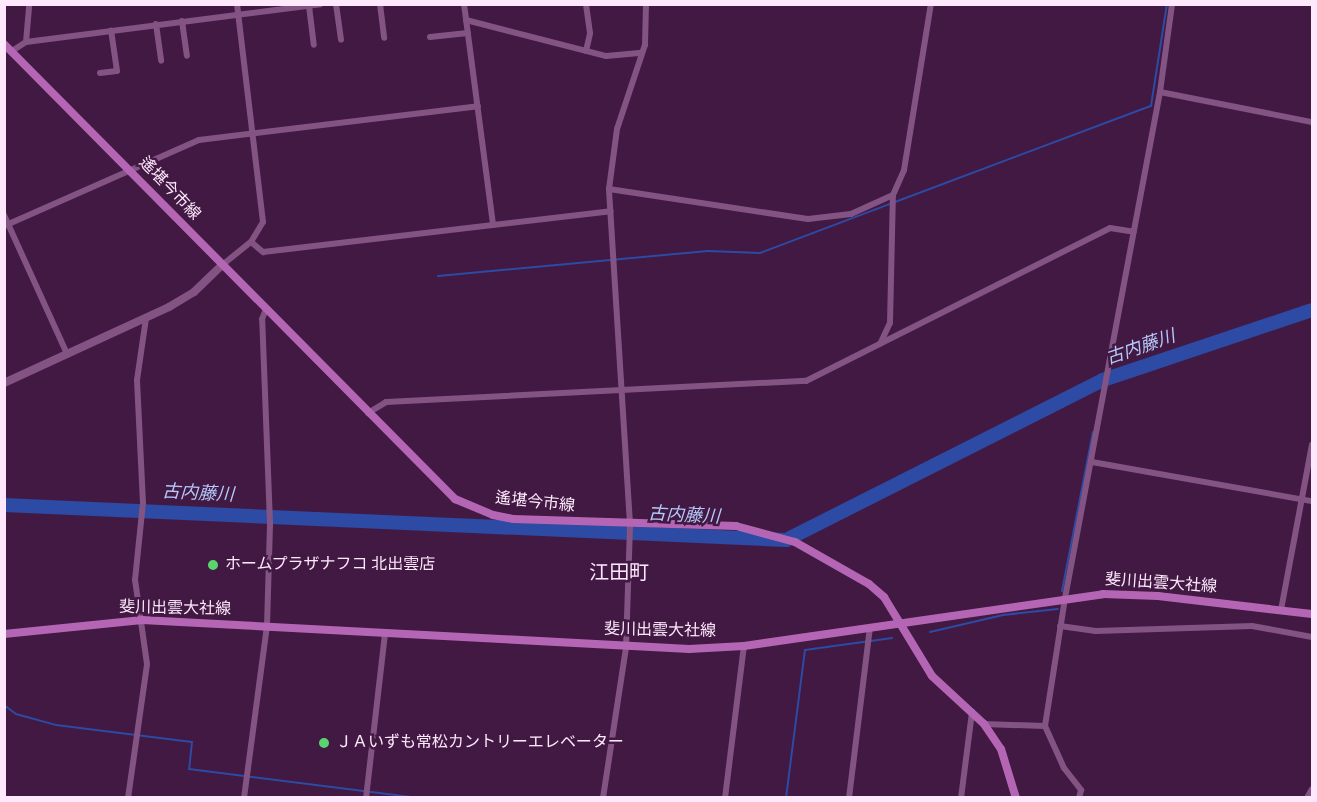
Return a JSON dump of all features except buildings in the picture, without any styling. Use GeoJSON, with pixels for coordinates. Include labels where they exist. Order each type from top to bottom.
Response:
{"type":"FeatureCollection","features":[{"type":"Feature","properties":{"kind":"main road","name":"遙堪今市線"},"geometry":{"type":"LineString","coordinates":[[4,44],[437,484],[472,508],[513,519],[736,526],[777,535],[795,542],[869,584],[885,597],[932,676],[984,724],[1010,768],[1016,798]]}},
{"type":"Feature","properties":{"kind":"main road","name":"斐川出雲大社線"},"geometry":{"type":"LineString","coordinates":[[4,634],[142,620],[626,647],[744,645],[903,625],[1065,598],[1158,596],[1312,614]]}},
{"type":"Feature","properties":{"kind":"street"},"geometry":{"type":"LineString","coordinates":[[26,42],[29,4]]}},
{"type":"Feature","properties":{"kind":"street"},"geometry":{"type":"LineString","coordinates":[[4,383],[146,318],[194,292],[251,242],[263,222],[237,4]]}},
{"type":"Feature","properties":{"kind":"street"},"geometry":{"type":"LineString","coordinates":[[12,51],[26,42],[321,4]]}},
{"type":"Feature","properties":{"kind":"street"},"geometry":{"type":"LineString","coordinates":[[336,4],[340,40]]}},
{"type":"Feature","properties":{"kind":"street"},"geometry":{"type":"LineString","coordinates":[[380,4],[384,38]]}},
{"type":"Feature","properties":{"kind":"street"},"geometry":{"type":"LineString","coordinates":[[464,4],[493,225]]}},
{"type":"Feature","properties":{"kind":"street"},"geometry":{"type":"LineString","coordinates":[[586,4],[591,33],[586,51]]}},
{"type":"Feature","properties":{"kind":"street"},"geometry":{"type":"LineString","coordinates":[[603,798],[626,647],[630,524],[609,189],[617,129],[642,53],[646,4]]}},
{"type":"Feature","properties":{"kind":"street"},"geometry":{"type":"LineString","coordinates":[[881,343],[890,323],[893,195],[904,170],[930,4]]}},
{"type":"Feature","properties":{"kind":"street"},"geometry":{"type":"LineString","coordinates":[[1079,798],[1081,790],[1064,768],[1045,726],[1065,598],[1113,357],[1160,92],[1172,4]]}},
{"type":"Feature","properties":{"kind":"street"},"geometry":{"type":"LineString","coordinates":[[309,6],[314,45]]}},
{"type":"Feature","properties":{"kind":"street"},"geometry":{"type":"LineString","coordinates":[[466,20],[606,56],[642,53]]}},
{"type":"Feature","properties":{"kind":"street"},"geometry":{"type":"LineString","coordinates":[[182,21],[187,56]]}},
{"type":"Feature","properties":{"kind":"street"},"geometry":{"type":"LineString","coordinates":[[156,24],[161,61]]}},
{"type":"Feature","properties":{"kind":"street"},"geometry":{"type":"LineString","coordinates":[[100,73],[117,71],[111,30]]}},
{"type":"Feature","properties":{"kind":"street"},"geometry":{"type":"LineString","coordinates":[[430,38],[468,33]]}},
{"type":"Feature","properties":{"kind":"street"},"geometry":{"type":"LineString","coordinates":[[1160,92],[1312,122]]}},
{"type":"Feature","properties":{"kind":"street"},"geometry":{"type":"LineString","coordinates":[[7,225],[199,141],[478,106]]}},
{"type":"Feature","properties":{"kind":"street"},"geometry":{"type":"LineString","coordinates":[[609,189],[808,219],[851,214],[893,195]]}},
{"type":"Feature","properties":{"kind":"street"},"geometry":{"type":"LineString","coordinates":[[251,242],[263,252],[611,211]]}},
{"type":"Feature","properties":{"kind":"street"},"geometry":{"type":"LineString","coordinates":[[4,215],[67,354]]}},
{"type":"Feature","properties":{"kind":"street"},"geometry":{"type":"LineString","coordinates":[[367,413],[386,402],[806,381],[1110,228],[1134,232]]}},
{"type":"Feature","properties":{"kind":"street"},"geometry":{"type":"LineString","coordinates":[[244,798],[267,626],[270,523],[262,319],[266,309]]}},
{"type":"Feature","properties":{"kind":"street"},"geometry":{"type":"LineString","coordinates":[[128,798],[145,695],[142,620],[135,580],[143,503],[137,380],[146,318]]}},
{"type":"Feature","properties":{"kind":"street"},"geometry":{"type":"LineString","coordinates":[[1281,610],[1312,444]]}},
{"type":"Feature","properties":{"kind":"street"},"geometry":{"type":"LineString","coordinates":[[1092,462],[1312,501]]}},
{"type":"Feature","properties":{"kind":"street"},"geometry":{"type":"LineString","coordinates":[[1060,626],[1096,631],[1252,626],[1312,637]]}},
{"type":"Feature","properties":{"kind":"street"},"geometry":{"type":"LineString","coordinates":[[849,798],[870,628]]}},
{"type":"Feature","properties":{"kind":"street"},"geometry":{"type":"LineString","coordinates":[[366,798],[386,633]]}},
{"type":"Feature","properties":{"kind":"street"},"geometry":{"type":"LineString","coordinates":[[725,798],[744,645]]}},
{"type":"Feature","properties":{"kind":"street"},"geometry":{"type":"LineString","coordinates":[[961,798],[972,712]]}},
{"type":"Feature","properties":{"kind":"street"},"geometry":{"type":"LineString","coordinates":[[984,724],[1045,726]]}},
{"type":"Feature","properties":{"kind":"street"},"geometry":{"type":"LineString","coordinates":[[1307,798],[1312,789]]}},
{"type":"Feature","properties":{"kind":"waterway"},"geometry":{"type":"LineString","coordinates":[[895,202],[1151,106],[1167,4]]}},
{"type":"Feature","properties":{"kind":"waterway"},"geometry":{"type":"LineString","coordinates":[[438,276],[708,251],[760,253],[890,204]]}},
{"type":"Feature","properties":{"kind":"waterway","name":"古内藤川"},"geometry":{"type":"LineString","coordinates":[[4,505],[786,540],[1103,380],[1312,310]]}},
{"type":"Feature","properties":{"kind":"waterway"},"geometry":{"type":"LineString","coordinates":[[1062,591],[1093,432]]}},
{"type":"Feature","properties":{"kind":"waterway"},"geometry":{"type":"LineString","coordinates":[[930,632],[1003,615],[1058,609]]}},
{"type":"Feature","properties":{"kind":"waterway"},"geometry":{"type":"LineString","coordinates":[[786,798],[805,650],[892,638]]}},
{"type":"Feature","properties":{"kind":"waterway"},"geometry":{"type":"LineString","coordinates":[[4,705],[16,714],[56,725],[192,742],[189,769],[417,798]]}},
{"type":"Feature","properties":{"kind":"place","name":"ホームプラザナフコ 北出雲店"},"geometry":{"type":"Point","coordinates":[213,565]}},
{"type":"Feature","properties":{"kind":"place","name":"ＪＡいずも常松カントリーエレベーター"},"geometry":{"type":"Point","coordinates":[324,743]}},
{"type":"Feature","properties":{"kind":"district","name":"江田町"},"geometry":{"type":"Point","coordinates":[619,574]}}]}
